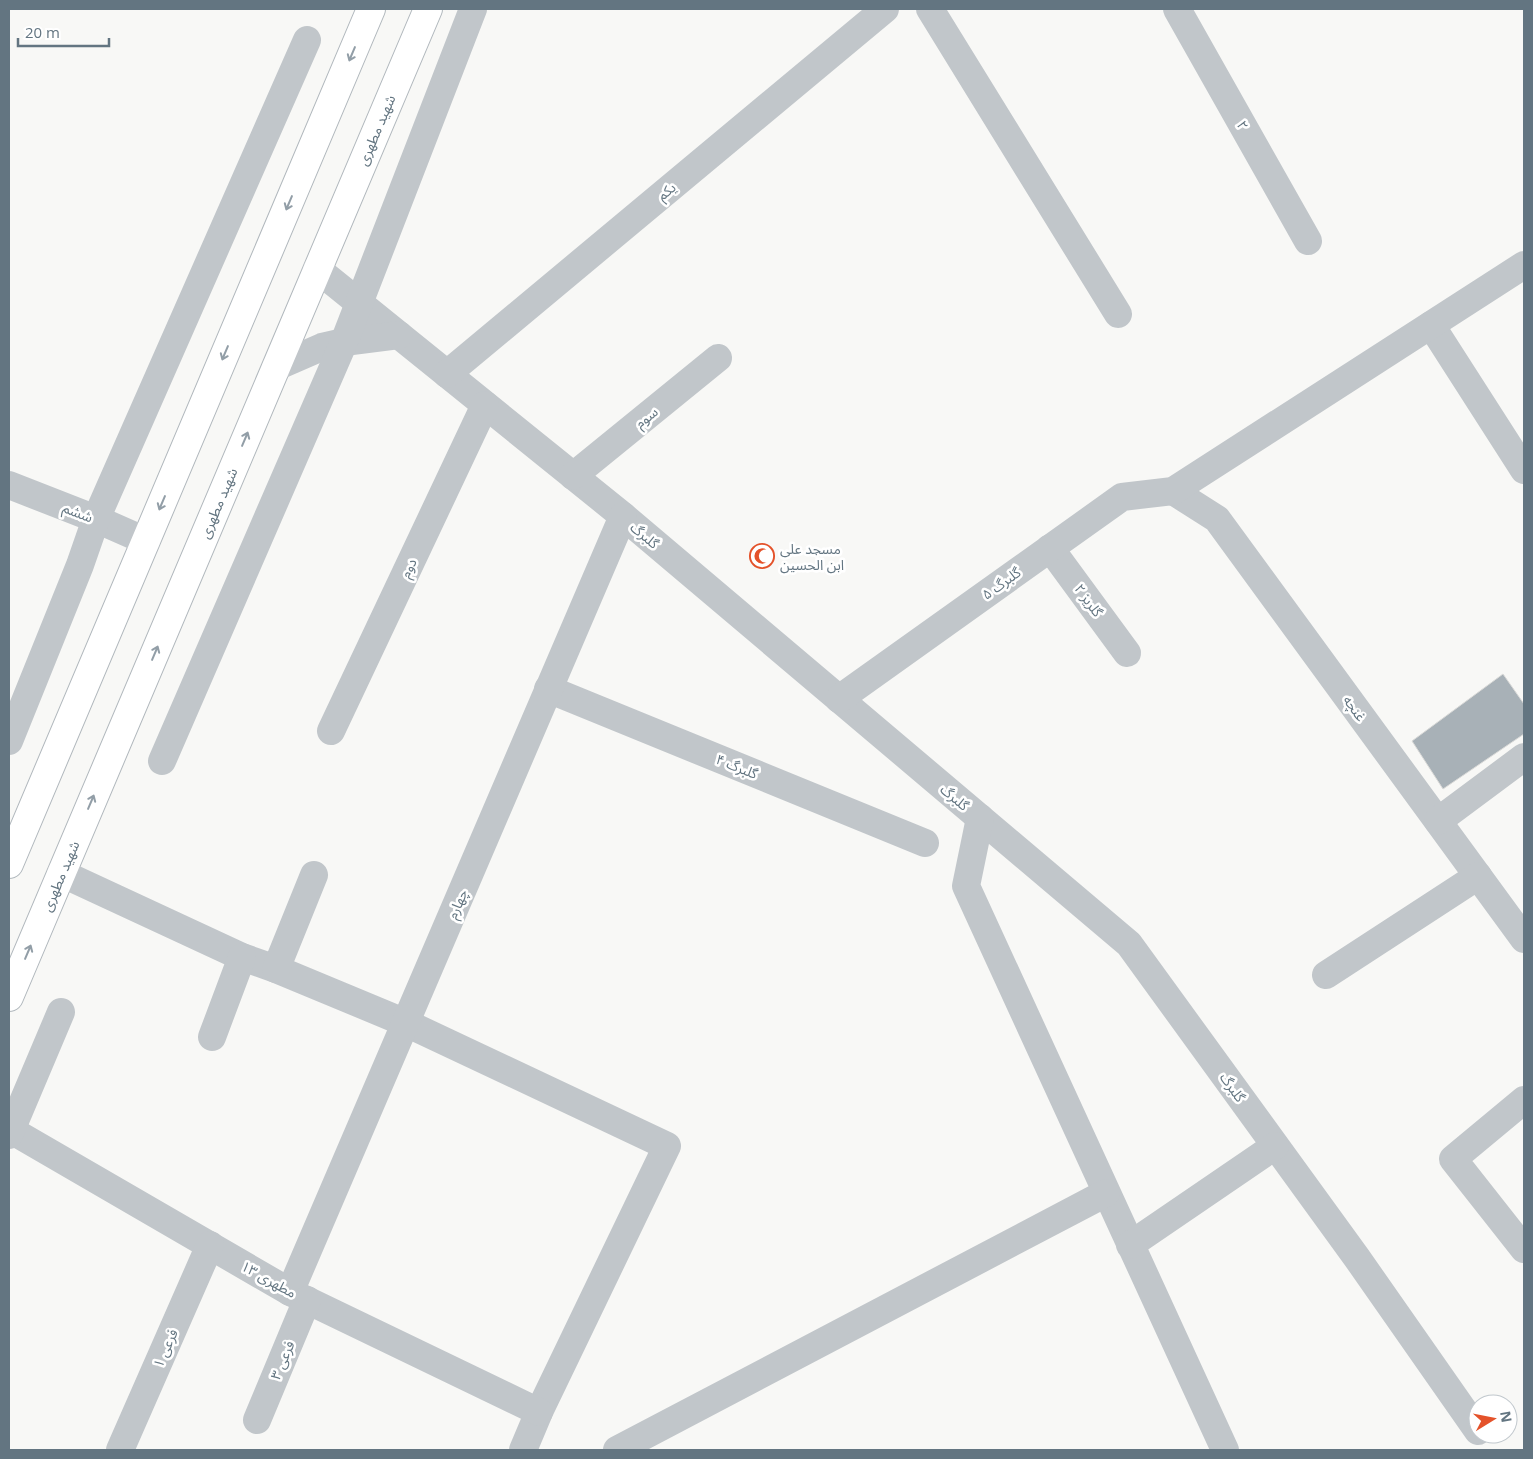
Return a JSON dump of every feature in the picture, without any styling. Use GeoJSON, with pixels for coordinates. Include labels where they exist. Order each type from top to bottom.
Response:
{"type":"FeatureCollection","features":[{"type":"Feature","properties":{"kind":"street"},"geometry":{"type":"LineString","coordinates":[[9,864],[371,9]]}},
{"type":"Feature","properties":{"kind":"street","name":"شهید مطهری"},"geometry":{"type":"LineString","coordinates":[[9,997],[428,9]]}},
{"type":"Feature","properties":{"kind":"street"},"geometry":{"type":"LineString","coordinates":[[162,761],[344,342],[473,9]]}},
{"type":"Feature","properties":{"kind":"street","name":"یکم"},"geometry":{"type":"LineString","coordinates":[[447,374],[883,9]]}},
{"type":"Feature","properties":{"kind":"street"},"geometry":{"type":"LineString","coordinates":[[930,9],[1118,314]]}},
{"type":"Feature","properties":{"kind":"street","name":"۲"},"geometry":{"type":"LineString","coordinates":[[1177,9],[1308,241]]}},
{"type":"Feature","properties":{"kind":"street"},"geometry":{"type":"LineString","coordinates":[[9,741],[80,565],[96,519],[307,40]]}},
{"type":"Feature","properties":{"kind":"street"},"geometry":{"type":"LineString","coordinates":[[1173,491],[1524,265]]}},
{"type":"Feature","properties":{"kind":"street","name":"گلبرگ"},"geometry":{"type":"LineString","coordinates":[[317,269],[623,516],[1129,944],[1357,1258],[1468,1416]]}},
{"type":"Feature","properties":{"kind":"street"},"geometry":{"type":"LineString","coordinates":[[1430,325],[1524,470]]}},
{"type":"Feature","properties":{"kind":"street"},"geometry":{"type":"LineString","coordinates":[[276,367],[322,347],[344,342],[399,335]]}},
{"type":"Feature","properties":{"kind":"street","name":"سوم"},"geometry":{"type":"LineString","coordinates":[[573,476],[718,358]]}},
{"type":"Feature","properties":{"kind":"street","name":"دوم"},"geometry":{"type":"LineString","coordinates":[[331,731],[485,404]]}},
{"type":"Feature","properties":{"kind":"street","name":"ششم"},"geometry":{"type":"LineString","coordinates":[[9,485],[146,541]]}},
{"type":"Feature","properties":{"kind":"street","name":"گلبرگ ۵"},"geometry":{"type":"LineString","coordinates":[[839,699],[1122,496],[1173,491]]}},
{"type":"Feature","properties":{"kind":"street","name":"غنچه"},"geometry":{"type":"LineString","coordinates":[[1173,491],[1217,519],[1524,939]]}},
{"type":"Feature","properties":{"kind":"street","name":"چهارم"},"geometry":{"type":"LineString","coordinates":[[298,1296],[406,1023],[623,516]]}},
{"type":"Feature","properties":{"kind":"street","name":"گلریز ۲"},"geometry":{"type":"LineString","coordinates":[[1050,548],[1127,652]]}},
{"type":"Feature","properties":{"kind":"street","name":"گلبرگ ۴"},"geometry":{"type":"LineString","coordinates":[[548,689],[925,843]]}},
{"type":"Feature","properties":{"kind":"street"},"geometry":{"type":"LineString","coordinates":[[1438,821],[1524,757]]}},
{"type":"Feature","properties":{"kind":"street"},"geometry":{"type":"LineString","coordinates":[[980,818],[966,886],[1225,1450]]}},
{"type":"Feature","properties":{"kind":"street"},"geometry":{"type":"LineString","coordinates":[[61,873],[242,957],[276,969],[406,1023],[667,1146],[539,1412],[523,1450]]}},
{"type":"Feature","properties":{"kind":"street"},"geometry":{"type":"LineString","coordinates":[[276,969],[314,875]]}},
{"type":"Feature","properties":{"kind":"street"},"geometry":{"type":"LineString","coordinates":[[1326,975],[1478,876]]}},
{"type":"Feature","properties":{"kind":"street"},"geometry":{"type":"LineString","coordinates":[[212,1037],[242,957]]}},
{"type":"Feature","properties":{"kind":"street"},"geometry":{"type":"LineString","coordinates":[[9,1131],[61,1012]]}},
{"type":"Feature","properties":{"kind":"street"},"geometry":{"type":"LineString","coordinates":[[1524,1100],[1454,1159],[1524,1249]]}},
{"type":"Feature","properties":{"kind":"street","name":"مطهری ۱۳"},"geometry":{"type":"LineString","coordinates":[[9,1131],[298,1296],[539,1412]]}},
{"type":"Feature","properties":{"kind":"street"},"geometry":{"type":"LineString","coordinates":[[1130,1245],[1276,1146]]}},
{"type":"Feature","properties":{"kind":"street"},"geometry":{"type":"LineString","coordinates":[[617,1450],[1106,1193]]}},
{"type":"Feature","properties":{"kind":"street","name":"فرعی ۱"},"geometry":{"type":"LineString","coordinates":[[120,1450],[210,1245]]}},
{"type":"Feature","properties":{"kind":"street","name":"فرعی ۳"},"geometry":{"type":"LineString","coordinates":[[256,1420],[298,1296]]}},
{"type":"Feature","properties":{"kind":"building"},"geometry":{"type":"Polygon","coordinates":[[[1503,674],[1524,704],[1524,734],[1443,789],[1412,741],[1503,674]]]}},
{"type":"Feature","properties":{"kind":"place","name":"مسجد علی ابن الحسین"},"geometry":{"type":"Point","coordinates":[762,556]}}]}
